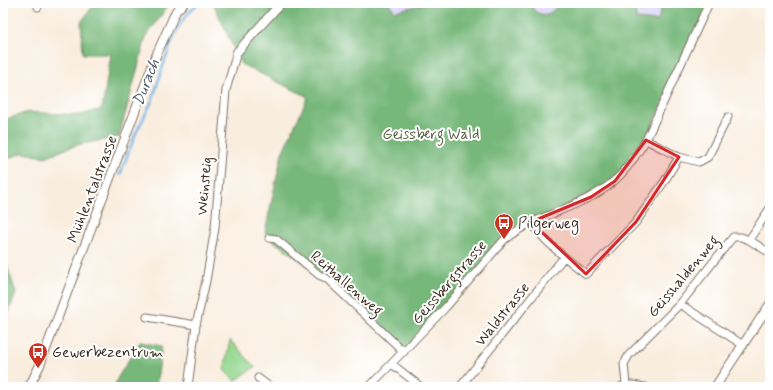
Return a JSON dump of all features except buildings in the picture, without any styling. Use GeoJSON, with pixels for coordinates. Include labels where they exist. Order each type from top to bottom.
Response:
{"type":"FeatureCollection","features":[{"type":"Feature","properties":{"kind":"street","name":"Mühlentalstrasse"},"geometry":{"type":"LineString","coordinates":[[29,387],[40,365],[156,58],[176,12],[184,3]]}},
{"type":"Feature","properties":{"kind":"street","name":"Weinsteig"},"geometry":{"type":"LineString","coordinates":[[188,387],[196,325],[215,228],[226,90],[236,52],[281,3]]}},
{"type":"Feature","properties":{"kind":"street","name":"Geissbergstrasse"},"geometry":{"type":"LineString","coordinates":[[369,387],[446,307],[499,245],[515,231],[531,222],[591,197],[615,181],[635,158],[646,140],[709,3]]}},
{"type":"Feature","properties":{"kind":"street"},"geometry":{"type":"LineString","coordinates":[[646,140],[679,157],[699,162],[708,157],[728,117]]}},
{"type":"Feature","properties":{"kind":"street"},"geometry":{"type":"LineString","coordinates":[[531,222],[535,229],[564,257],[586,274],[636,222],[664,182],[679,157]]}},
{"type":"Feature","properties":{"kind":"street"},"geometry":{"type":"LineString","coordinates":[[770,208],[749,240],[770,253]]}},
{"type":"Feature","properties":{"kind":"street","name":"Geisshaldenweg"},"geometry":{"type":"LineString","coordinates":[[623,386],[624,364],[629,355],[680,304],[733,237],[741,237],[749,240]]}},
{"type":"Feature","properties":{"kind":"street","name":"Reithallenweg"},"geometry":{"type":"LineString","coordinates":[[269,238],[276,239],[319,275],[326,278],[404,352]]}},
{"type":"Feature","properties":{"kind":"street","name":"Waldstrasse"},"geometry":{"type":"LineString","coordinates":[[460,387],[564,257]]}},
{"type":"Feature","properties":{"kind":"street"},"geometry":{"type":"LineString","coordinates":[[680,304],[743,345]]}},
{"type":"Feature","properties":{"kind":"street"},"geometry":{"type":"LineString","coordinates":[[715,387],[770,304]]}},
{"type":"Feature","properties":{"kind":"street"},"geometry":{"type":"LineString","coordinates":[[147,317],[196,325]]}},
{"type":"Feature","properties":{"kind":"street"},"geometry":{"type":"LineString","coordinates":[[392,364],[420,387]]}},
{"type":"Feature","properties":{"kind":"street"},"geometry":{"type":"LineString","coordinates":[[258,378],[270,387]]}},
{"type":"Feature","properties":{"kind":"street"},"geometry":{"type":"LineString","coordinates":[[623,386],[645,387]]}},
{"type":"Feature","properties":{"kind":"highlighted area"},"geometry":{"type":"Polygon","coordinates":[[[646,140],[679,157],[636,222],[586,274],[531,222],[591,197],[615,181],[646,140]]]}},
{"type":"Feature","properties":{"kind":"shaded area"},"geometry":{"type":"Polygon","coordinates":[[[388,3],[428,3],[395,11],[388,3]]]}},
{"type":"Feature","properties":{"kind":"shaded area"},"geometry":{"type":"Polygon","coordinates":[[[531,3],[558,3],[549,15],[538,14],[532,9],[531,3]]]}},
{"type":"Feature","properties":{"kind":"shaded area"},"geometry":{"type":"Polygon","coordinates":[[[633,3],[662,3],[658,21],[636,19],[635,7],[633,3]]]}},
{"type":"Feature","properties":{"kind":"green space"},"geometry":{"type":"Polygon","coordinates":[[[95,3],[170,3],[146,37],[119,137],[77,145],[45,157],[23,153],[6,159],[3,163],[3,120],[28,112],[80,115],[102,109],[111,54],[83,54],[81,22],[95,3]]]}},
{"type":"Feature","properties":{"kind":"green space","name":"Geissberg Wald"},"geometry":{"type":"Polygon","coordinates":[[[213,3],[388,3],[395,11],[429,3],[531,3],[535,11],[548,15],[558,3],[633,3],[635,6],[636,19],[658,21],[662,3],[709,3],[646,140],[615,181],[515,231],[406,350],[326,279],[269,238],[265,232],[282,153],[308,97],[241,64],[213,3]]]}},
{"type":"Feature","properties":{"kind":"green space"},"geometry":{"type":"Polygon","coordinates":[[[3,253],[16,293],[3,327],[3,253]]]}},
{"type":"Feature","properties":{"kind":"green space"},"geometry":{"type":"Polygon","coordinates":[[[230,340],[255,367],[235,381],[224,370],[230,340]]]}},
{"type":"Feature","properties":{"kind":"green space"},"geometry":{"type":"Polygon","coordinates":[[[140,342],[162,346],[156,387],[114,387],[118,377],[140,342]]]}},
{"type":"Feature","properties":{"kind":"waterway","name":"Durach"},"geometry":{"type":"LineString","coordinates":[[120,175],[135,135],[152,101],[171,43],[183,20],[199,3]]}},
{"type":"Feature","properties":{"kind":"place","name":"Pilgerweg"},"geometry":{"type":"Point","coordinates":[504,240]}},
{"type":"Feature","properties":{"kind":"place","name":"Gewerbezentrum"},"geometry":{"type":"Point","coordinates":[38,369]}}]}
